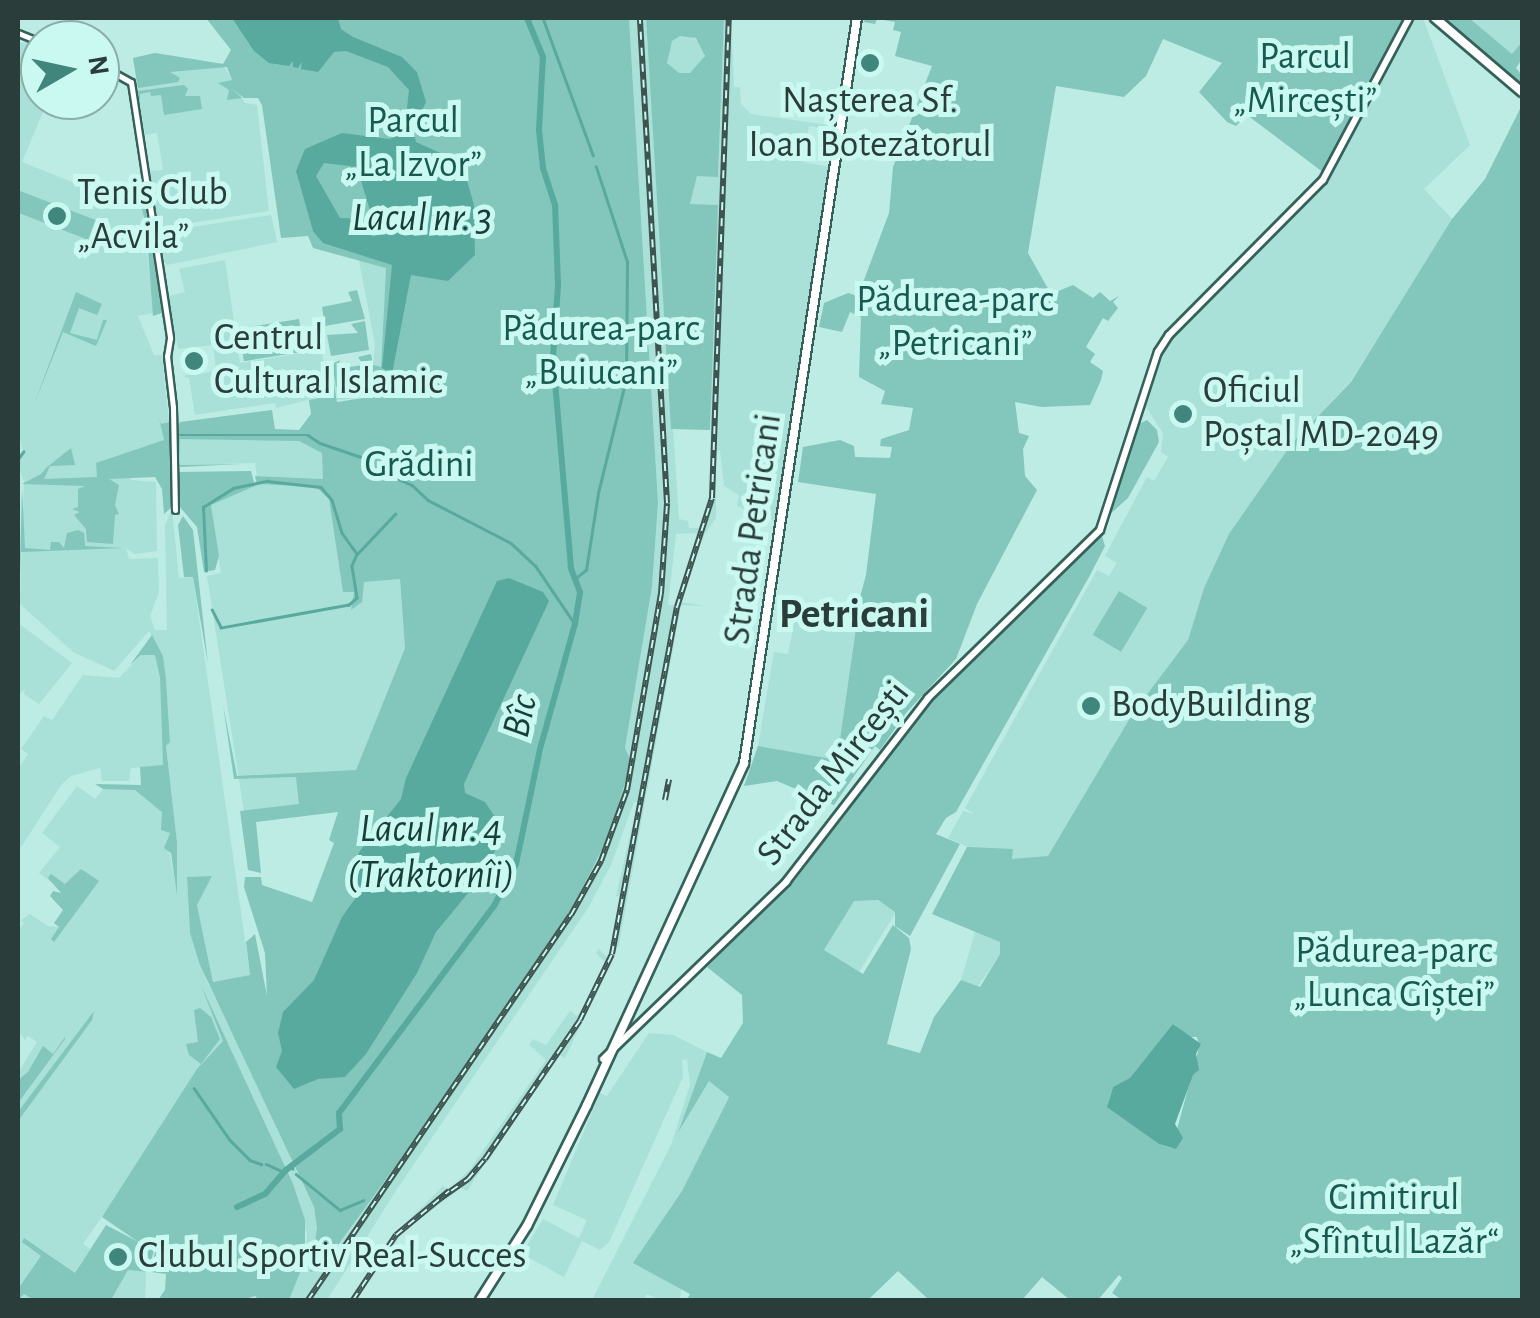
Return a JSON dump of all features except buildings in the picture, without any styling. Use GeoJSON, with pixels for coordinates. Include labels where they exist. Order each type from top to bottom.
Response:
{"type":"FeatureCollection","features":[{"type":"Feature","properties":{"kind":"main road","name":"Strada Petricani"},"geometry":{"type":"LineString","coordinates":[[480,1300],[526,1226],[611,1053],[749,746],[857,18]]}},
{"type":"Feature","properties":{"kind":"main road","name":"Strada Mircești"},"geometry":{"type":"LineString","coordinates":[[603,1059],[786,882],[928,698],[1100,530],[1158,352],[1170,335],[1323,180],[1409,18]]}},
{"type":"Feature","properties":{"kind":"main road"},"geometry":{"type":"LineString","coordinates":[[1435,18],[1522,92]]}},
{"type":"Feature","properties":{"kind":"main road","name":"Strada Petricani"},"geometry":{"type":"LineString","coordinates":[[570,1136],[622,1024]]}},
{"type":"Feature","properties":{"kind":"street"},"geometry":{"type":"LineString","coordinates":[[120,76],[131,82],[170,338],[167,356],[174,407],[175,510]]}},
{"type":"Feature","properties":{"kind":"shaded area"},"geometry":{"type":"Polygon","coordinates":[[[629,18],[646,18],[679,519],[688,521],[689,528],[702,528],[711,496],[710,317],[718,206],[690,205],[697,176],[718,176],[724,18],[731,18],[734,87],[740,87],[741,104],[751,114],[834,126],[834,130],[809,126],[803,162],[831,167],[775,521],[737,506],[739,495],[724,486],[720,451],[716,450],[716,518],[704,535],[680,602],[706,606],[681,605],[619,944],[565,1058],[557,1054],[467,1191],[461,1188],[400,1234],[397,1232],[443,1186],[449,1190],[471,1168],[546,1060],[529,1045],[533,1039],[546,1045],[570,1011],[577,1016],[586,1003],[606,963],[596,953],[599,949],[608,958],[622,897],[616,896],[638,802],[634,802],[611,865],[588,908],[397,1189],[327,1300],[288,1300],[305,1260],[307,1234],[286,1172],[294,1166],[314,1207],[317,1228],[311,1271],[622,766],[652,587],[658,503],[629,18]],[[699,533],[676,534],[668,605],[675,605],[699,533]]]}},
{"type":"Feature","properties":{"kind":"shaded area"},"geometry":{"type":"Polygon","coordinates":[[[1411,18],[1423,18],[1470,145],[1424,189],[1454,221],[1350,382],[1293,442],[1204,588],[1188,640],[1133,713],[1048,857],[1011,860],[1012,850],[970,848],[948,838],[963,811],[974,814],[965,808],[1097,570],[1109,576],[1117,563],[1105,556],[1147,477],[1154,481],[1168,457],[1161,452],[1163,433],[1146,407],[1160,352],[1322,185],[1411,18]]]}},
{"type":"Feature","properties":{"kind":"shaded area"},"geometry":{"type":"Polygon","coordinates":[[[1457,18],[1522,18],[1522,59],[1515,68],[1457,18]]]}},
{"type":"Feature","properties":{"kind":"shaded area"},"geometry":{"type":"Polygon","coordinates":[[[685,36],[698,42],[704,55],[698,68],[685,74],[672,68],[666,55],[672,42],[685,36]]]}},
{"type":"Feature","properties":{"kind":"shaded area"},"geometry":{"type":"Polygon","coordinates":[[[18,43],[20,120],[40,120],[22,162],[112,198],[136,192],[142,207],[154,313],[138,316],[154,355],[162,355],[169,422],[164,440],[130,475],[131,480],[156,482],[157,551],[135,554],[126,548],[129,559],[158,558],[159,592],[150,616],[155,630],[167,630],[165,525],[172,509],[179,578],[193,577],[250,975],[213,982],[197,904],[212,876],[187,878],[190,933],[207,982],[285,1138],[292,1163],[285,1169],[224,1040],[83,1244],[90,1249],[73,1277],[102,1300],[18,1300],[18,1073],[37,1042],[28,1036],[25,1040],[18,1030],[18,931],[24,923],[21,920],[30,914],[48,926],[59,927],[79,903],[39,873],[60,847],[42,833],[77,786],[95,799],[105,787],[135,790],[156,805],[162,812],[163,828],[170,833],[167,840],[177,892],[177,842],[166,745],[170,742],[163,656],[149,631],[114,671],[73,652],[20,604],[24,481],[18,467],[18,455],[23,452],[18,433],[18,43]]]}},
{"type":"Feature","properties":{"kind":"shaded area"},"geometry":{"type":"Polygon","coordinates":[[[155,53],[223,64],[245,103],[257,105],[269,211],[158,228],[150,171],[163,170],[157,133],[145,135],[133,58],[155,53]]]}},
{"type":"Feature","properties":{"kind":"shaded area"},"geometry":{"type":"Polygon","coordinates":[[[271,215],[277,242],[167,265],[164,261],[160,232],[271,215]]]}},
{"type":"Feature","properties":{"kind":"shaded area"},"geometry":{"type":"Polygon","coordinates":[[[225,260],[240,363],[321,350],[330,394],[276,408],[275,403],[195,415],[189,378],[182,376],[216,371],[213,345],[178,349],[169,296],[185,292],[179,269],[225,260]]]}},
{"type":"Feature","properties":{"kind":"shaded area"},"geometry":{"type":"Polygon","coordinates":[[[359,261],[386,268],[381,368],[373,366],[375,344],[359,261]]]}},
{"type":"Feature","properties":{"kind":"shaded area"},"geometry":{"type":"Polygon","coordinates":[[[380,378],[382,395],[335,401],[333,384],[380,378]]]}},
{"type":"Feature","properties":{"kind":"shaded area"},"geometry":{"type":"Polygon","coordinates":[[[180,439],[299,441],[323,453],[323,479],[257,476],[255,463],[178,465],[180,439]]]}},
{"type":"Feature","properties":{"kind":"shaded area"},"geometry":{"type":"Polygon","coordinates":[[[256,479],[257,484],[316,487],[329,499],[343,591],[354,591],[352,609],[363,582],[400,579],[405,648],[356,770],[311,808],[245,818],[207,576],[221,573],[211,505],[255,486],[256,479]]]}},
{"type":"Feature","properties":{"kind":"shaded area"},"geometry":{"type":"Polygon","coordinates":[[[795,619],[856,628],[837,761],[758,746],[774,652],[788,654],[795,619]]]}},
{"type":"Feature","properties":{"kind":"shaded area"},"geometry":{"type":"Polygon","coordinates":[[[18,623],[72,663],[39,704],[24,694],[25,688],[18,696],[18,623]]]}},
{"type":"Feature","properties":{"kind":"shaded area"},"geometry":{"type":"Polygon","coordinates":[[[141,655],[155,655],[160,679],[163,766],[131,768],[129,781],[102,781],[100,768],[71,776],[61,785],[18,852],[18,769],[28,754],[21,749],[44,716],[52,720],[83,675],[119,678],[141,655]]]}},
{"type":"Feature","properties":{"kind":"shaded area"},"geometry":{"type":"Polygon","coordinates":[[[877,900],[896,912],[859,972],[824,950],[854,901],[877,900]]]}},
{"type":"Feature","properties":{"kind":"shaded area"},"geometry":{"type":"Polygon","coordinates":[[[976,929],[1001,942],[1000,954],[977,988],[961,980],[976,929]]]}},
{"type":"Feature","properties":{"kind":"shaded area"},"geometry":{"type":"Polygon","coordinates":[[[649,1033],[673,1035],[707,1052],[679,1132],[709,1081],[729,1096],[682,1191],[634,1262],[681,1289],[680,1300],[659,1300],[647,1294],[643,1300],[592,1300],[671,1145],[690,1085],[687,1059],[682,1060],[683,1077],[609,1242],[600,1250],[582,1241],[564,1277],[522,1254],[543,1219],[579,1238],[587,1220],[553,1205],[600,1093],[607,1096],[649,1033]]]}},
{"type":"Feature","properties":{"kind":"shaded area"},"geometry":{"type":"Polygon","coordinates":[[[128,1270],[146,1272],[145,1300],[111,1300],[128,1270]]]}},
{"type":"Feature","properties":{"kind":"green space","name":"Parcul „La Izvor”"},"geometry":{"type":"Polygon","coordinates":[[[206,18],[629,18],[658,503],[652,587],[625,748],[631,761],[609,835],[573,907],[392,1171],[321,1268],[310,1272],[317,1228],[314,1207],[200,965],[190,933],[187,877],[212,876],[197,905],[213,982],[250,975],[246,942],[255,934],[267,996],[265,953],[244,887],[245,877],[261,877],[262,885],[312,902],[334,843],[329,840],[338,812],[256,822],[261,873],[248,870],[240,811],[299,804],[296,777],[234,779],[223,705],[237,776],[356,770],[405,648],[400,579],[364,582],[362,602],[351,610],[354,592],[343,592],[329,499],[316,487],[257,484],[255,476],[323,479],[322,453],[299,441],[180,439],[179,465],[242,464],[181,467],[175,463],[175,431],[180,422],[272,410],[275,429],[299,430],[311,414],[309,400],[334,395],[334,386],[337,402],[382,395],[379,378],[336,387],[332,364],[340,360],[337,369],[363,365],[358,357],[371,354],[373,365],[381,367],[386,268],[313,248],[308,236],[281,238],[262,105],[258,98],[244,98],[231,88],[242,98],[227,100],[229,90],[218,83],[232,80],[227,67],[170,72],[180,78],[178,82],[138,88],[133,58],[155,53],[223,64],[231,50],[206,18]]]}},
{"type":"Feature","properties":{"kind":"green space"},"geometry":{"type":"Polygon","coordinates":[[[646,18],[724,18],[718,177],[697,176],[690,204],[718,205],[710,430],[671,429],[646,18]],[[680,36],[672,41],[667,63],[679,73],[690,73],[705,56],[696,38],[680,36]]]}},
{"type":"Feature","properties":{"kind":"green space","name":"Pădurea-parc „Petricani”"},"geometry":{"type":"Polygon","coordinates":[[[865,18],[1405,18],[1324,173],[1247,115],[1236,126],[1227,122],[1199,92],[1222,63],[1163,39],[1146,76],[1124,97],[1056,86],[1028,253],[1047,287],[1056,292],[1073,285],[1093,298],[1100,292],[1110,301],[1119,296],[1113,302],[1118,308],[1108,321],[1103,318],[1086,347],[1095,354],[1090,362],[1103,371],[1101,380],[1090,405],[1042,407],[1015,402],[1019,433],[1029,436],[1023,449],[1025,476],[1037,490],[977,604],[956,659],[906,713],[880,750],[875,746],[834,805],[777,781],[744,786],[758,746],[837,760],[856,628],[811,620],[849,622],[857,608],[866,575],[876,494],[798,482],[803,447],[840,440],[854,446],[855,457],[890,458],[892,447],[880,446],[881,439],[909,430],[913,408],[881,404],[885,391],[859,377],[861,317],[850,312],[842,332],[819,327],[824,303],[848,293],[858,296],[889,213],[893,167],[932,66],[895,56],[901,32],[893,30],[895,22],[877,19],[875,24],[864,22],[865,18]]]}},
{"type":"Feature","properties":{"kind":"green space"},"geometry":{"type":"Polygon","coordinates":[[[1440,18],[1469,18],[1512,54],[1522,42],[1522,59],[1516,68],[1522,75],[1522,87],[1440,18]]]}},
{"type":"Feature","properties":{"kind":"green space"},"geometry":{"type":"Polygon","coordinates":[[[184,85],[188,89],[185,96],[200,96],[202,109],[164,115],[161,95],[151,96],[150,92],[140,94],[140,106],[138,91],[184,85]]]}},
{"type":"Feature","properties":{"kind":"green space","name":"Pădurea-parc „Lunca Gîștei”"},"geometry":{"type":"Polygon","coordinates":[[[1522,105],[1522,1300],[1122,1300],[1112,1293],[1122,1278],[1119,1275],[1098,1300],[1070,1300],[1042,1277],[1022,1300],[929,1300],[898,1271],[868,1300],[687,1300],[690,1294],[633,1263],[682,1191],[729,1097],[709,1081],[678,1133],[707,1052],[721,1058],[743,1023],[742,995],[707,967],[796,879],[925,705],[1102,536],[1105,546],[1089,577],[956,812],[946,818],[936,834],[960,844],[910,936],[895,926],[895,912],[878,900],[854,901],[824,950],[863,974],[893,925],[909,938],[911,949],[887,1044],[920,1053],[934,1017],[961,980],[980,987],[1000,954],[1000,942],[932,914],[967,847],[1013,849],[1012,859],[1048,856],[1133,713],[1188,640],[1204,588],[1229,534],[1293,442],[1351,382],[1452,219],[1485,179],[1522,105]],[[1174,1024],[1130,1079],[1113,1087],[1108,1103],[1159,1144],[1172,1148],[1199,1048],[1197,1037],[1186,1037],[1174,1024]]]}},
{"type":"Feature","properties":{"kind":"green space","name":"Tenis Club „Acvila”"},"geometry":{"type":"Polygon","coordinates":[[[20,191],[96,220],[88,240],[18,213],[20,191]]]}},
{"type":"Feature","properties":{"kind":"green space"},"geometry":{"type":"Polygon","coordinates":[[[144,196],[162,313],[153,316],[146,225],[139,198],[144,196]]]}},
{"type":"Feature","properties":{"kind":"green space"},"geometry":{"type":"Polygon","coordinates":[[[357,290],[365,319],[325,326],[322,307],[352,301],[348,292],[357,290]]]}},
{"type":"Feature","properties":{"kind":"green space"},"geometry":{"type":"Polygon","coordinates":[[[76,292],[102,304],[97,315],[79,308],[70,333],[97,340],[103,320],[107,320],[96,346],[63,332],[33,407],[76,292]]]}},
{"type":"Feature","properties":{"kind":"green space"},"geometry":{"type":"Polygon","coordinates":[[[299,319],[304,352],[244,361],[239,329],[299,319]]]}},
{"type":"Feature","properties":{"kind":"green space"},"geometry":{"type":"Polygon","coordinates":[[[365,321],[369,350],[331,356],[327,335],[358,333],[351,324],[365,321]]]}},
{"type":"Feature","properties":{"kind":"green space"},"geometry":{"type":"Polygon","coordinates":[[[159,418],[161,424],[170,422],[173,506],[164,514],[162,489],[155,477],[109,479],[119,485],[113,544],[87,542],[86,529],[74,515],[80,512],[72,509],[78,507],[78,489],[85,486],[22,484],[41,474],[46,468],[71,448],[75,465],[50,466],[44,479],[97,477],[96,463],[164,440],[159,418]]]}},
{"type":"Feature","properties":{"kind":"green space"},"geometry":{"type":"Polygon","coordinates":[[[1147,420],[1157,430],[1159,442],[1128,498],[1109,515],[1139,424],[1147,420]]]}},
{"type":"Feature","properties":{"kind":"green space"},"geometry":{"type":"Polygon","coordinates":[[[251,471],[255,486],[211,505],[219,556],[215,570],[204,572],[197,527],[179,506],[174,472],[251,471]]]}},
{"type":"Feature","properties":{"kind":"green space"},"geometry":{"type":"Polygon","coordinates":[[[22,488],[25,548],[50,550],[51,542],[59,542],[64,548],[67,533],[78,530],[84,533],[85,546],[123,548],[21,552],[19,596],[22,488]]]}},
{"type":"Feature","properties":{"kind":"green space"},"geometry":{"type":"Polygon","coordinates":[[[183,516],[193,530],[208,664],[193,577],[184,577],[178,525],[183,516]]]}},
{"type":"Feature","properties":{"kind":"green space"},"geometry":{"type":"Polygon","coordinates":[[[1119,591],[1147,608],[1121,652],[1093,635],[1119,591]]]}},
{"type":"Feature","properties":{"kind":"green space"},"geometry":{"type":"Polygon","coordinates":[[[152,635],[163,656],[166,679],[170,742],[166,746],[177,842],[177,895],[171,853],[164,848],[170,833],[161,830],[162,812],[135,790],[103,789],[95,784],[141,785],[140,767],[163,765],[160,678],[155,655],[141,655],[130,665],[152,635]]]}},
{"type":"Feature","properties":{"kind":"green space"},"geometry":{"type":"Polygon","coordinates":[[[81,869],[99,881],[54,942],[51,939],[59,927],[54,923],[63,910],[50,896],[53,891],[61,893],[48,878],[51,874],[65,884],[81,869]]]}},
{"type":"Feature","properties":{"kind":"green space"},"geometry":{"type":"Polygon","coordinates":[[[200,983],[293,1184],[305,1220],[305,1260],[289,1300],[259,1300],[255,1296],[243,1300],[158,1300],[165,1290],[166,1274],[151,1272],[156,1247],[137,1241],[102,1217],[197,1069],[223,1041],[200,983]]]}},
{"type":"Feature","properties":{"kind":"green space"},"geometry":{"type":"Polygon","coordinates":[[[200,1008],[211,1017],[220,1039],[201,1064],[189,1055],[186,1044],[198,1042],[194,1010],[200,1008]]]}},
{"type":"Feature","properties":{"kind":"green space"},"geometry":{"type":"Polygon","coordinates":[[[94,1011],[92,1020],[18,1121],[18,1112],[94,1011]]]}},
{"type":"Feature","properties":{"kind":"green space"},"geometry":{"type":"Polygon","coordinates":[[[65,1039],[18,1103],[18,1080],[28,1072],[43,1046],[53,1054],[65,1039]]]}},
{"type":"Feature","properties":{"kind":"green space"},"geometry":{"type":"Polygon","coordinates":[[[106,1225],[154,1250],[148,1272],[128,1270],[111,1300],[34,1300],[24,1294],[18,1300],[18,1289],[41,1256],[22,1242],[24,1238],[75,1273],[106,1225]]]}},
{"type":"Feature","properties":{"kind":"water","name":"Lacul nr. 3"},"geometry":{"type":"Polygon","coordinates":[[[232,18],[338,18],[341,29],[402,57],[417,72],[426,102],[413,130],[416,142],[447,156],[466,177],[474,205],[475,255],[448,281],[411,275],[392,374],[382,368],[392,265],[323,243],[313,231],[296,171],[305,149],[342,133],[389,139],[401,135],[413,119],[407,108],[409,90],[388,67],[346,51],[334,52],[318,72],[301,69],[302,62],[298,68],[293,67],[293,61],[289,66],[269,63],[254,51],[232,18]],[[324,163],[316,176],[340,218],[367,219],[371,214],[357,167],[324,163]]]}},
{"type":"Feature","properties":{"kind":"water","name":"Lacul nr. 4 (Traktornîi)"},"geometry":{"type":"Polygon","coordinates":[[[509,578],[543,592],[549,601],[464,784],[465,793],[485,802],[497,820],[495,851],[483,875],[436,932],[417,973],[366,1054],[345,1077],[318,1079],[294,1089],[276,1067],[282,1051],[278,1033],[283,1012],[314,980],[342,917],[355,899],[352,878],[359,852],[401,799],[406,778],[497,581],[509,578]]]}},
{"type":"Feature","properties":{"kind":"water"},"geometry":{"type":"Polygon","coordinates":[[[1173,1024],[1201,1044],[1196,1054],[1199,1070],[1193,1075],[1175,1124],[1183,1138],[1176,1149],[1159,1144],[1107,1107],[1113,1087],[1130,1078],[1173,1024]]]}},
{"type":"Feature","properties":{"kind":"waterway","name":"Bîc"},"geometry":{"type":"LineString","coordinates":[[237,1207],[265,1194],[286,1170],[340,1129],[339,1113],[494,906],[516,864],[540,749],[575,624],[580,592],[571,568],[553,357],[558,285],[555,205],[543,168],[539,130],[543,57],[527,18]]}},
{"type":"Feature","properties":{"kind":"waterway"},"geometry":{"type":"LineString","coordinates":[[543,18],[593,155]]}},
{"type":"Feature","properties":{"kind":"waterway"},"geometry":{"type":"LineString","coordinates":[[576,578],[586,570],[598,493],[626,379],[627,262],[596,167]]}},
{"type":"Feature","properties":{"kind":"waterway"},"geometry":{"type":"LineString","coordinates":[[178,435],[308,435],[364,458],[372,468],[412,485],[428,500],[511,543],[535,565],[575,624]]}},
{"type":"Feature","properties":{"kind":"waterway"},"geometry":{"type":"LineString","coordinates":[[18,459],[23,452]]}},
{"type":"Feature","properties":{"kind":"waterway"},"geometry":{"type":"LineString","coordinates":[[206,571],[203,507],[233,488],[267,481],[321,487],[332,500],[342,533],[357,554],[352,566],[357,598],[349,605],[221,628],[212,610]]}},
{"type":"Feature","properties":{"kind":"waterway"},"geometry":{"type":"LineString","coordinates":[[358,553],[395,514]]}},
{"type":"Feature","properties":{"kind":"waterway"},"geometry":{"type":"LineString","coordinates":[[194,1088],[230,1140],[250,1160],[261,1164]]}},
{"type":"Feature","properties":{"kind":"waterway"},"geometry":{"type":"LineString","coordinates":[[266,1164],[284,1172]]}},
{"type":"Feature","properties":{"kind":"waterway","name":"Bîc"},"geometry":{"type":"LineString","coordinates":[[291,1165],[293,1169]]}},
{"type":"Feature","properties":{"kind":"waterway"},"geometry":{"type":"LineString","coordinates":[[296,1174],[340,1210],[363,1200]]}},
{"type":"Feature","properties":{"kind":"railway"},"geometry":{"type":"LineString","coordinates":[[308,1300],[571,915],[601,861],[627,790],[661,594],[667,503],[640,18]]}},
{"type":"Feature","properties":{"kind":"railway"},"geometry":{"type":"LineString","coordinates":[[438,1200],[468,1179],[485,1159],[580,1020],[612,954],[677,607],[712,498],[729,18]]}},
{"type":"Feature","properties":{"kind":"railway"},"geometry":{"type":"LineString","coordinates":[[665,800],[669,779]]}},
{"type":"Feature","properties":{"kind":"railway"},"geometry":{"type":"LineString","coordinates":[[353,1300],[396,1235],[449,1191]]}},
{"type":"Feature","properties":{"kind":"place","name":"Nașterea Sf. Ioan Botezătorul"},"geometry":{"type":"Point","coordinates":[870,63]}},
{"type":"Feature","properties":{"kind":"place","name":"Tenis Club „Acvila”"},"geometry":{"type":"Point","coordinates":[57,216]}},
{"type":"Feature","properties":{"kind":"place","name":"Centrul Cultural Islamic"},"geometry":{"type":"Point","coordinates":[194,361]}},
{"type":"Feature","properties":{"kind":"place","name":"Oficiul Poștal MD-2049"},"geometry":{"type":"Point","coordinates":[1183,414]}},
{"type":"Feature","properties":{"kind":"place","name":"BodyBuilding"},"geometry":{"type":"Point","coordinates":[1091,706]}},
{"type":"Feature","properties":{"kind":"place","name":"Clubul Sportiv Real-Succes"},"geometry":{"type":"Point","coordinates":[118,1257]}},
{"type":"Feature","properties":{"kind":"district","name":"Petricani"},"geometry":{"type":"Point","coordinates":[854,614]}},
{"type":"Feature","properties":{"kind":"park label","name":"Parcul „Mircești”"},"geometry":{"type":"Point","coordinates":[1305,80]}},
{"type":"Feature","properties":{"kind":"park label","name":"Pădurea-parc „Buiucani”"},"geometry":{"type":"Point","coordinates":[601,352]}},
{"type":"Feature","properties":{"kind":"park label","name":"Grădini"},"geometry":{"type":"Point","coordinates":[419,466]}},
{"type":"Feature","properties":{"kind":"park label","name":"Cimitirul „Sfîntul Lazăr“"},"geometry":{"type":"Point","coordinates":[1394,1221]}}]}
